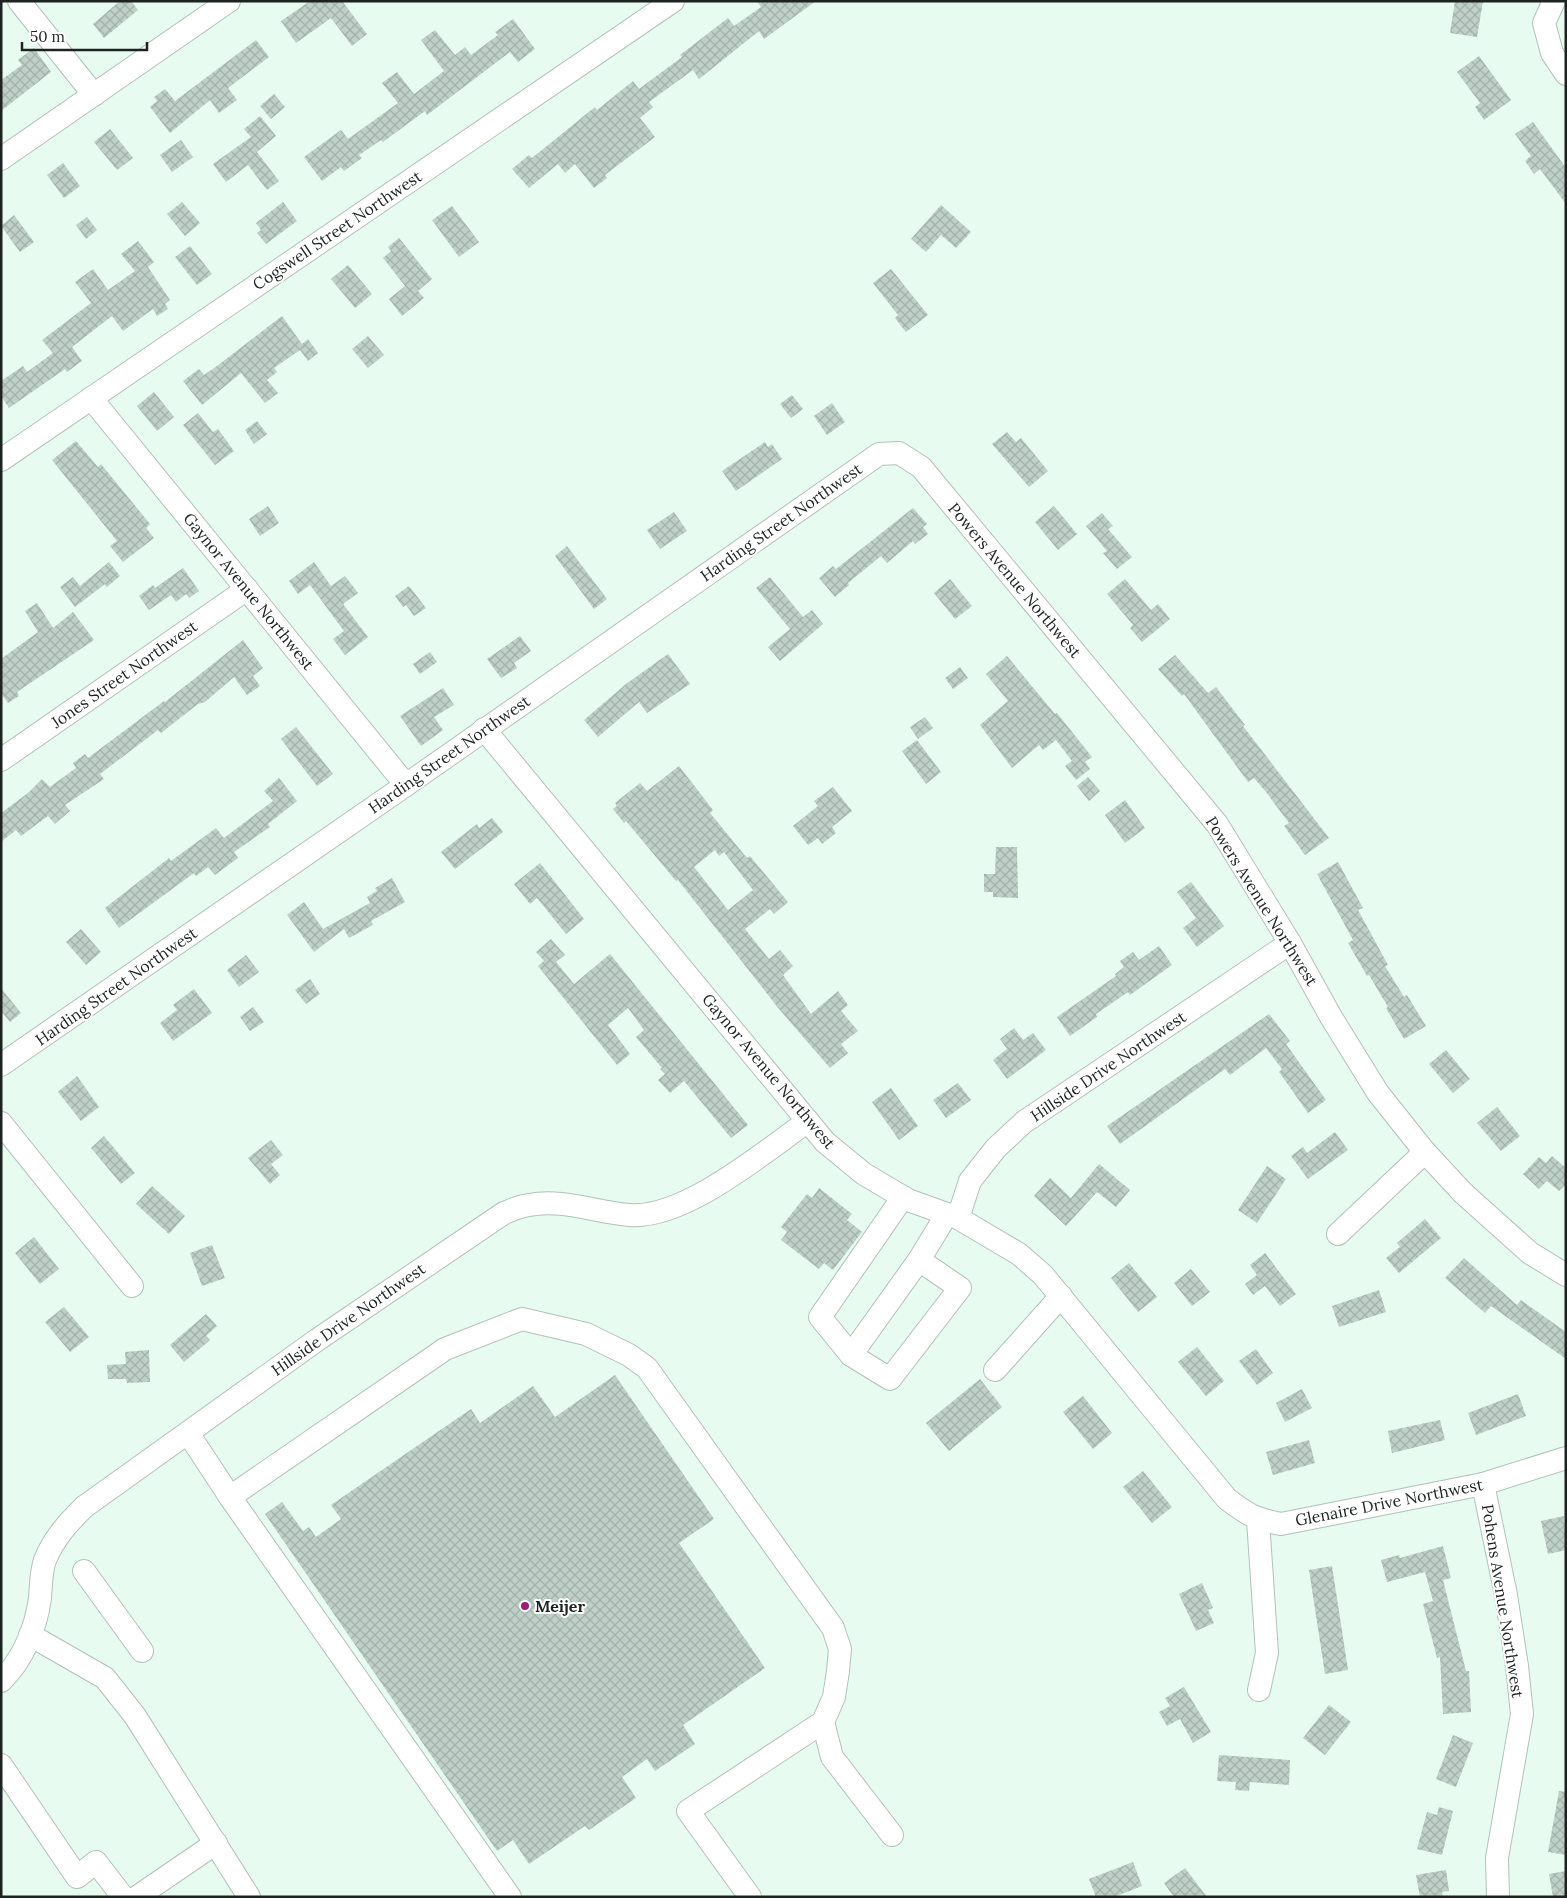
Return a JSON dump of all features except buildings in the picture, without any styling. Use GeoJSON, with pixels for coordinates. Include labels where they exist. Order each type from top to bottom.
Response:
{"type":"FeatureCollection","features":[{"type":"Feature","properties":{"kind":"street"},"geometry":{"type":"LineString","coordinates":[[20,1],[94,95]]}},
{"type":"Feature","properties":{"kind":"street"},"geometry":{"type":"LineString","coordinates":[[1,159],[229,1]]}},
{"type":"Feature","properties":{"kind":"street","name":"Cogswell Street Northwest"},"geometry":{"type":"LineString","coordinates":[[1,460],[673,1]]}},
{"type":"Feature","properties":{"kind":"street"},"geometry":{"type":"LineString","coordinates":[[1554,1],[1544,23],[1552,53],[1566,74]]}},
{"type":"Feature","properties":{"kind":"street","name":"Gaynor Avenue Northwest"},"geometry":{"type":"LineString","coordinates":[[91,398],[406,785]]}},
{"type":"Feature","properties":{"kind":"street","name":"Harding Street Northwest"},"geometry":{"type":"LineString","coordinates":[[1,1065],[406,785],[879,454],[899,454]]}},
{"type":"Feature","properties":{"kind":"street","name":"Powers Avenue Northwest"},"geometry":{"type":"LineString","coordinates":[[899,454],[921,467],[1217,824],[1290,943],[1331,1017],[1378,1093],[1425,1152],[1478,1206],[1530,1252],[1566,1276]]}},
{"type":"Feature","properties":{"kind":"street","name":"Jones Street Northwest"},"geometry":{"type":"LineString","coordinates":[[1,760],[247,588]]}},
{"type":"Feature","properties":{"kind":"street","name":"Gaynor Avenue Northwest"},"geometry":{"type":"LineString","coordinates":[[484,729],[825,1142],[864,1174],[903,1198],[952,1216],[1018,1254],[1043,1275],[1144,1396]]}},
{"type":"Feature","properties":{"kind":"street","name":"Hillside Drive Northwest"},"geometry":{"type":"LineString","coordinates":[[851,1355],[952,1216],[970,1181],[996,1148],[1024,1122],[1290,943]]}},
{"type":"Feature","properties":{"kind":"street","name":"Hillside Drive Northwest"},"geometry":{"type":"LineString","coordinates":[[1,1681],[10,1672],[24,1651],[39,1602],[44,1561],[60,1532],[84,1507],[317,1340],[504,1213],[529,1204],[558,1204],[630,1215],[654,1214],[704,1192],[808,1121]]}},
{"type":"Feature","properties":{"kind":"street"},"geometry":{"type":"LineString","coordinates":[[1,1123],[132,1286]]}},
{"type":"Feature","properties":{"kind":"street"},"geometry":{"type":"LineString","coordinates":[[1338,1234],[1425,1152]]}},
{"type":"Feature","properties":{"kind":"street"},"geometry":{"type":"LineString","coordinates":[[903,1198],[820,1317],[851,1355],[890,1379],[960,1288],[919,1260]]}},
{"type":"Feature","properties":{"kind":"street"},"geometry":{"type":"LineString","coordinates":[[995,1370],[1061,1296]]}},
{"type":"Feature","properties":{"kind":"street"},"geometry":{"type":"LineString","coordinates":[[230,1497],[445,1349],[522,1319],[586,1334],[629,1355],[646,1368],[833,1628],[840,1649],[838,1671],[834,1697],[824,1722],[832,1757],[892,1835]]}},
{"type":"Feature","properties":{"kind":"street","name":"Glenaire Drive Northwest"},"geometry":{"type":"LineString","coordinates":[[1144,1396],[1227,1499],[1258,1520],[1281,1524],[1483,1484],[1566,1458]]}},
{"type":"Feature","properties":{"kind":"street"},"geometry":{"type":"LineString","coordinates":[[188,1432],[230,1497],[275,1558],[510,1897]]}},
{"type":"Feature","properties":{"kind":"street","name":"Pohens Avenue Northwest"},"geometry":{"type":"LineString","coordinates":[[1483,1484],[1506,1595],[1522,1714],[1498,1858],[1498,1897]]}},
{"type":"Feature","properties":{"kind":"street"},"geometry":{"type":"LineString","coordinates":[[1258,1520],[1267,1653],[1258,1690]]}},
{"type":"Feature","properties":{"kind":"street"},"geometry":{"type":"LineString","coordinates":[[84,1571],[142,1651]]}},
{"type":"Feature","properties":{"kind":"street"},"geometry":{"type":"LineString","coordinates":[[30,1635],[105,1678],[135,1716],[249,1897]]}},
{"type":"Feature","properties":{"kind":"street"},"geometry":{"type":"LineString","coordinates":[[741,1892],[688,1811],[824,1722]]}},
{"type":"Feature","properties":{"kind":"street"},"geometry":{"type":"LineString","coordinates":[[1,1765],[77,1877],[96,1862],[123,1897]]}},
{"type":"Feature","properties":{"kind":"street"},"geometry":{"type":"LineString","coordinates":[[137,1897],[216,1843]]}},
{"type":"Feature","properties":{"kind":"place","name":"Meijer"},"geometry":{"type":"Point","coordinates":[525,1606]}}]}
